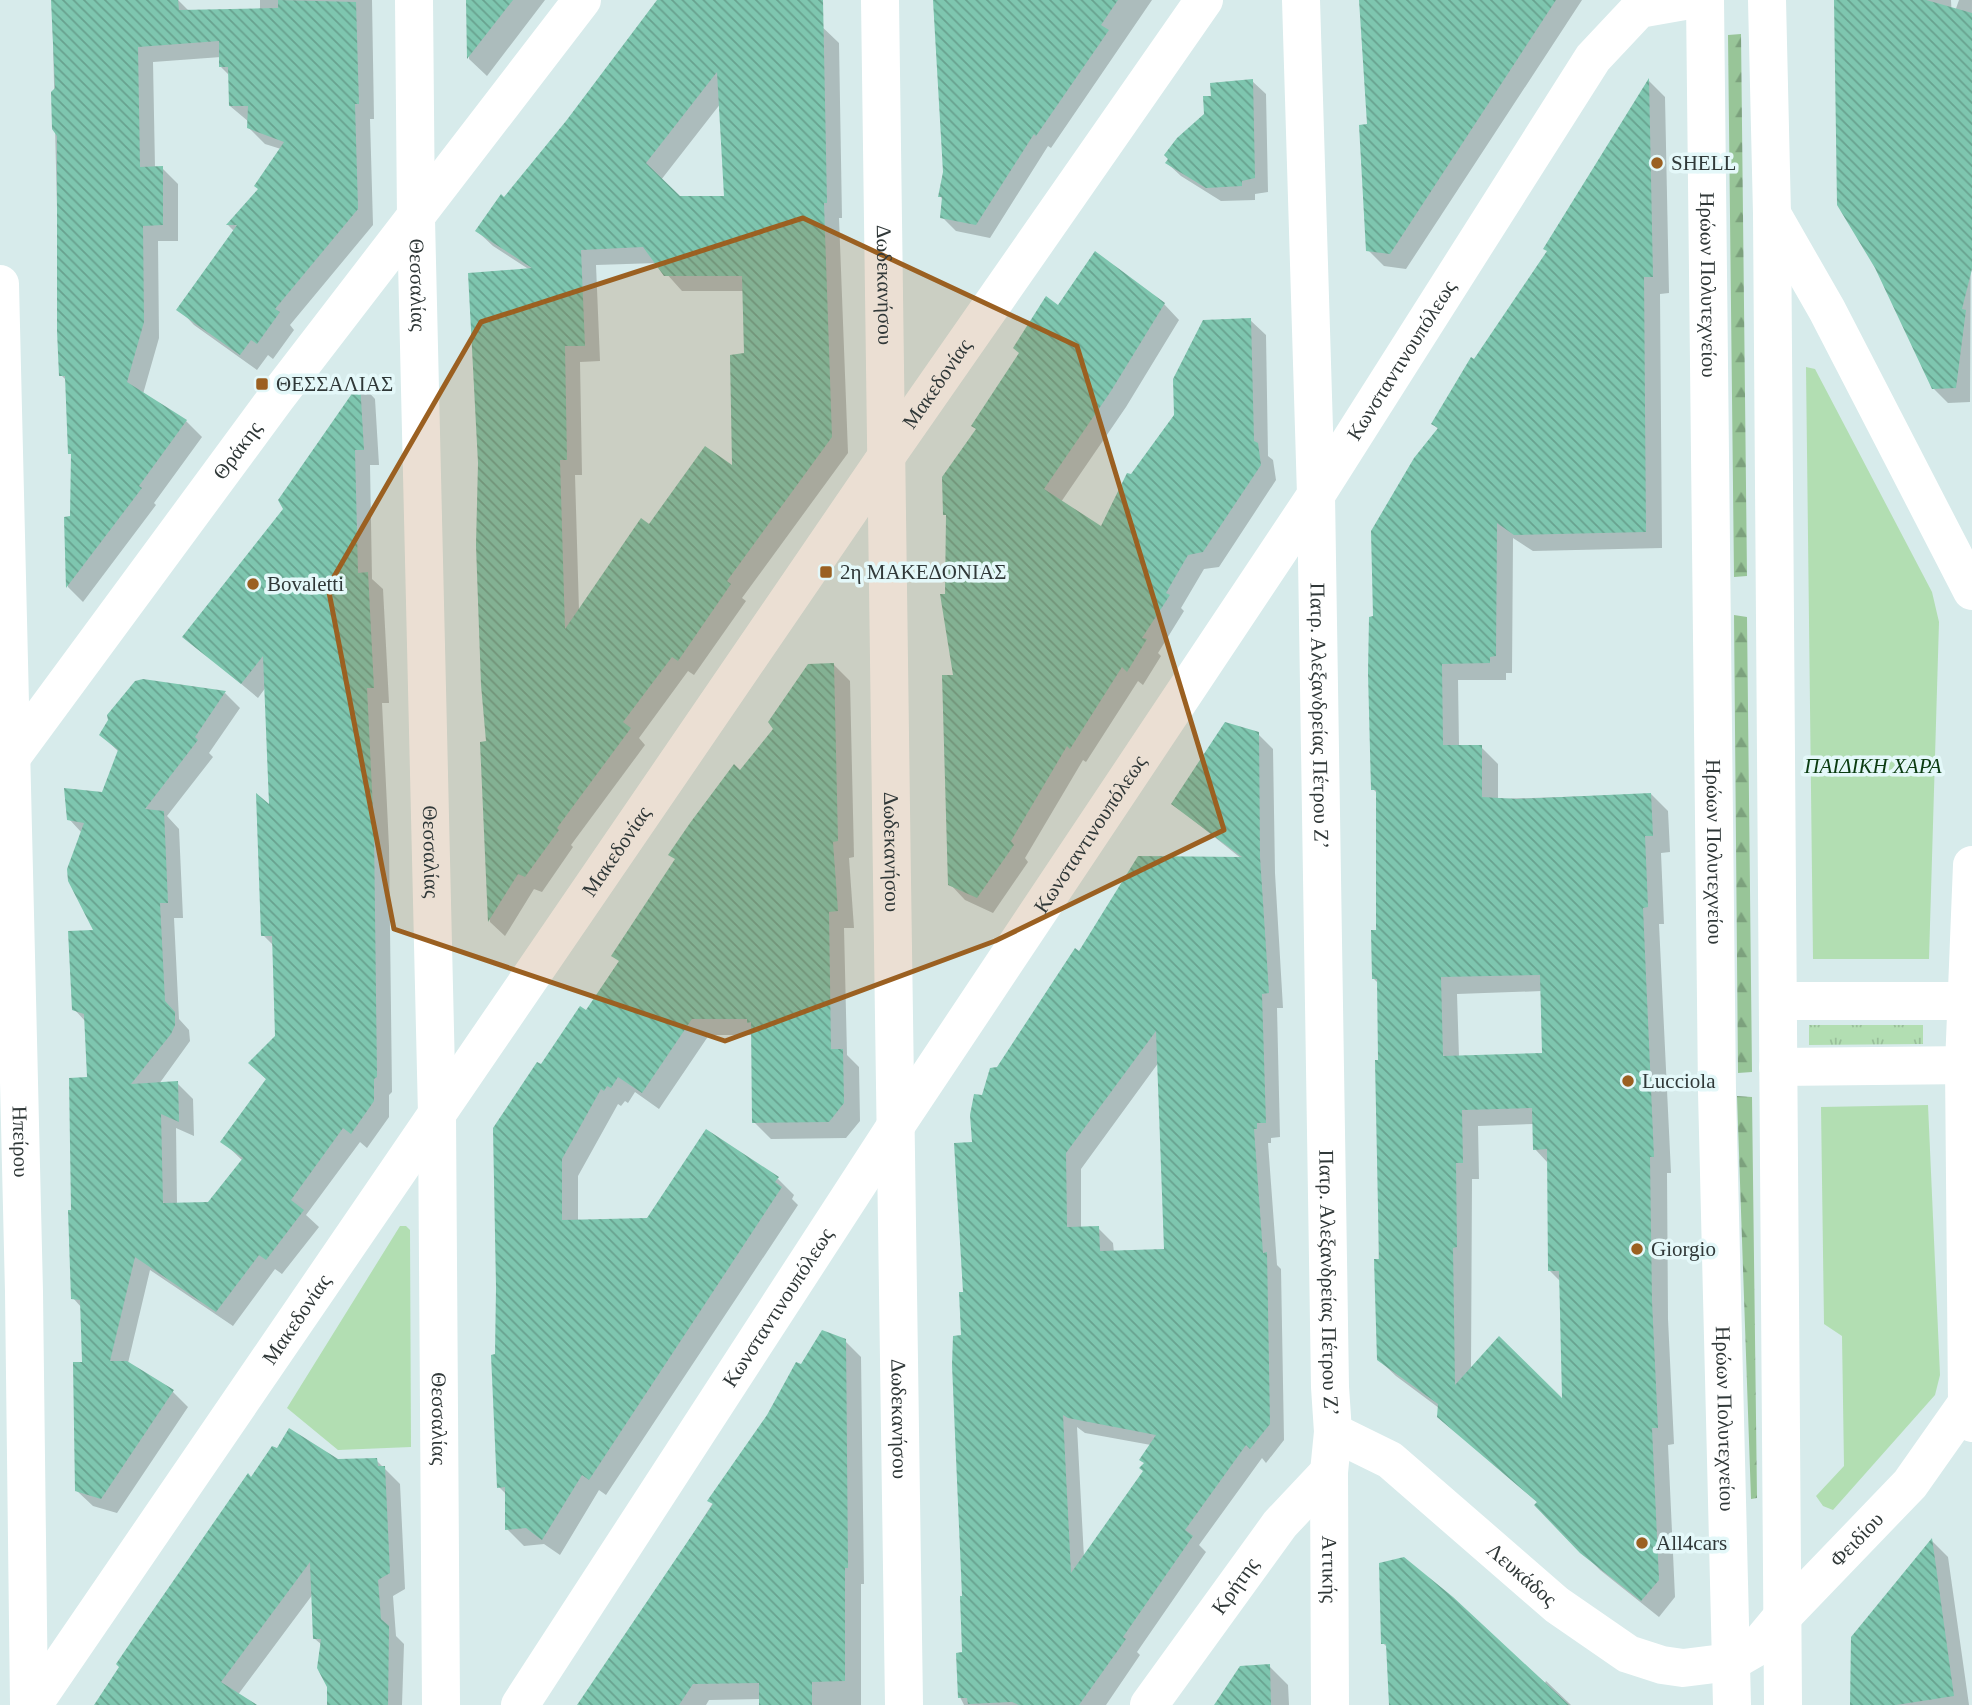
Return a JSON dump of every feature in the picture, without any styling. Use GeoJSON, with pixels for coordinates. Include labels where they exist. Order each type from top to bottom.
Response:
{"type":"FeatureCollection","features":[{"type":"Feature","properties":{"kind":"street","name":"Θεσσαλίας"},"geometry":{"type":"LineString","coordinates":[[414,0],[416,219],[437,1115],[441,1705]]}},
{"type":"Feature","properties":{"kind":"street","name":"Θράκης"},"geometry":{"type":"LineString","coordinates":[[5,766],[276,398],[582,0]]}},
{"type":"Feature","properties":{"kind":"street","name":"Δωδεκανήσου"},"geometry":{"type":"LineString","coordinates":[[880,0],[888,454],[893,1130],[904,1705]]}},
{"type":"Feature","properties":{"kind":"street","name":"Μακεδονίας"},"geometry":{"type":"LineString","coordinates":[[31,1705],[888,454],[1204,0]]}},
{"type":"Feature","properties":{"kind":"street","name":"Πατρ. Αλεξανδρείας Πέτρου Ζ’"},"geometry":{"type":"LineString","coordinates":[[1301,0],[1316,495],[1329,1373],[1333,1432]]}},
{"type":"Feature","properties":{"kind":"street","name":"Κωνσταντινουπόλεως"},"geometry":{"type":"LineString","coordinates":[[520,1705],[893,1130],[1316,495],[1593,58],[1639,9],[1690,0]]}},
{"type":"Feature","properties":{"kind":"street","name":"Ηρώων Πολυτεχνείου"},"geometry":{"type":"LineString","coordinates":[[1705,0],[1717,1093],[1732,1705]]}},
{"type":"Feature","properties":{"kind":"street"},"geometry":{"type":"LineString","coordinates":[[1767,0],[1772,214],[1772,609],[1783,1705]]}},
{"type":"Feature","properties":{"kind":"street"},"geometry":{"type":"LineString","coordinates":[[1772,214],[1827,310],[1972,591]]}},
{"type":"Feature","properties":{"kind":"street","name":"Ηπείρου"},"geometry":{"type":"LineString","coordinates":[[0,284],[5,766],[24,1292],[31,1705]]}},
{"type":"Feature","properties":{"kind":"street","name":"Φειδίου"},"geometry":{"type":"LineString","coordinates":[[1731,1662],[1757,1647],[1782,1616],[1910,1484],[1969,1413],[1968,1065],[1972,865]]}},
{"type":"Feature","properties":{"kind":"street"},"geometry":{"type":"LineString","coordinates":[[1778,1000],[1969,1001]]}},
{"type":"Feature","properties":{"kind":"street"},"geometry":{"type":"LineString","coordinates":[[1778,1067],[1968,1065]]}},
{"type":"Feature","properties":{"kind":"street","name":"Λευκάδος"},"geometry":{"type":"LineString","coordinates":[[1333,1432],[1381,1453],[1557,1605],[1628,1654],[1662,1665],[1683,1668],[1731,1662]]}},
{"type":"Feature","properties":{"kind":"street","name":"Αττικής"},"geometry":{"type":"LineString","coordinates":[[1331,1705],[1329,1472],[1333,1432]]}},
{"type":"Feature","properties":{"kind":"street","name":"Κρήτης"},"geometry":{"type":"LineString","coordinates":[[1149,1705],[1280,1524],[1329,1472]]}},
{"type":"Feature","properties":{"kind":"highlighted area"},"geometry":{"type":"Polygon","coordinates":[[[803,218],[1077,346],[1224,830],[995,941],[725,1041],[394,929],[328,587],[481,322],[803,218]]]}},
{"type":"Feature","properties":{"kind":"green space"},"geometry":{"type":"Polygon","coordinates":[[[1741,34],[1747,576],[1734,577],[1728,35],[1741,34]]]}},
{"type":"Feature","properties":{"kind":"green space","name":"ΠΑΙΔΙΚΗ ΧΑΡΑ"},"geometry":{"type":"Polygon","coordinates":[[[1806,367],[1815,369],[1932,592],[1939,622],[1929,959],[1813,959],[1806,367]]]}},
{"type":"Feature","properties":{"kind":"green space"},"geometry":{"type":"Polygon","coordinates":[[[1734,615],[1747,617],[1752,1072],[1738,1073],[1734,615]]]}},
{"type":"Feature","properties":{"kind":"green space"},"geometry":{"type":"Polygon","coordinates":[[[1809,1025],[1923,1025],[1923,1044],[1809,1045],[1809,1025]]]}},
{"type":"Feature","properties":{"kind":"green space"},"geometry":{"type":"Polygon","coordinates":[[[1737,1096],[1752,1097],[1757,1498],[1751,1499],[1737,1096]]]}},
{"type":"Feature","properties":{"kind":"green space"},"geometry":{"type":"Polygon","coordinates":[[[1928,1105],[1940,1375],[1935,1395],[1833,1510],[1823,1506],[1816,1496],[1844,1466],[1842,1336],[1824,1324],[1821,1107],[1928,1105]]]}},
{"type":"Feature","properties":{"kind":"green space"},"geometry":{"type":"Polygon","coordinates":[[[400,1226],[406,1226],[410,1230],[411,1447],[338,1450],[287,1408],[400,1226]]]}},
{"type":"Feature","properties":{"kind":"building"},"geometry":{"type":"Polygon","coordinates":[[[51,0],[178,0],[179,10],[278,8],[278,0],[356,2],[359,104],[355,104],[358,209],[275,309],[280,312],[257,344],[251,340],[240,355],[176,310],[237,225],[226,225],[258,189],[254,186],[284,142],[247,128],[248,106],[229,106],[228,67],[219,67],[219,41],[138,47],[140,167],[163,166],[163,225],[143,226],[144,322],[127,382],[187,420],[139,486],[142,488],[66,588],[64,517],[70,516],[71,454],[68,454],[65,376],[59,376],[57,331],[57,136],[52,129],[51,92],[55,88],[51,0]]]}},
{"type":"Feature","properties":{"kind":"building"},"geometry":{"type":"Polygon","coordinates":[[[466,0],[513,0],[467,59],[466,0]]]}},
{"type":"Feature","properties":{"kind":"building"},"geometry":{"type":"Polygon","coordinates":[[[657,0],[823,0],[827,203],[824,203],[832,437],[727,581],[731,584],[678,661],[672,657],[623,722],[631,728],[557,828],[559,830],[525,877],[518,874],[488,922],[480,742],[486,741],[481,685],[476,545],[478,463],[468,273],[532,268],[475,231],[501,194],[504,197],[566,121],[657,0]],[[717,72],[646,163],[680,196],[724,196],[717,72]],[[643,247],[581,250],[585,346],[565,346],[567,460],[560,460],[565,629],[641,518],[649,524],[705,446],[732,465],[730,355],[744,353],[742,276],[664,276],[643,247]]]}},
{"type":"Feature","properties":{"kind":"building"},"geometry":{"type":"Polygon","coordinates":[[[933,0],[1118,0],[1101,25],[1109,30],[1036,136],[1034,134],[976,225],[940,218],[942,197],[938,197],[943,172],[933,0]]]}},
{"type":"Feature","properties":{"kind":"building"},"geometry":{"type":"Polygon","coordinates":[[[1359,0],[1556,0],[1390,254],[1366,251],[1359,125],[1367,124],[1359,0]]]}},
{"type":"Feature","properties":{"kind":"building"},"geometry":{"type":"Polygon","coordinates":[[[1834,0],[1926,0],[1972,13],[1972,269],[1962,309],[1966,310],[1956,388],[1932,389],[1875,268],[1837,205],[1834,0]]]}},
{"type":"Feature","properties":{"kind":"building"},"geometry":{"type":"Polygon","coordinates":[[[1649,78],[1653,277],[1644,277],[1646,532],[1514,535],[1497,523],[1496,656],[1490,657],[1490,663],[1442,664],[1443,745],[1482,745],[1482,797],[1517,799],[1651,793],[1653,836],[1645,836],[1648,907],[1643,908],[1654,1157],[1650,1157],[1652,1301],[1658,1428],[1652,1428],[1659,1580],[1641,1601],[1580,1553],[1534,1505],[1537,1502],[1437,1417],[1438,1404],[1377,1360],[1374,1259],[1379,1259],[1375,1060],[1378,1060],[1377,979],[1372,979],[1371,930],[1376,930],[1376,790],[1371,790],[1368,673],[1369,617],[1373,616],[1371,531],[1414,458],[1438,428],[1431,424],[1471,357],[1474,359],[1547,251],[1543,249],[1649,78]],[[1540,975],[1441,977],[1443,1056],[1542,1053],[1540,975]],[[1532,1108],[1462,1110],[1463,1163],[1456,1163],[1457,1247],[1453,1248],[1455,1385],[1499,1336],[1562,1398],[1559,1271],[1548,1271],[1547,1149],[1533,1150],[1532,1108]]]}},
{"type":"Feature","properties":{"kind":"building"},"geometry":{"type":"Polygon","coordinates":[[[1253,79],[1255,178],[1242,181],[1242,186],[1206,188],[1165,163],[1168,159],[1164,155],[1177,138],[1204,114],[1203,96],[1211,96],[1210,83],[1253,79]]]}},
{"type":"Feature","properties":{"kind":"building"},"geometry":{"type":"Polygon","coordinates":[[[1095,251],[1165,303],[1111,391],[1044,489],[1101,526],[1127,473],[1131,474],[1174,415],[1173,379],[1203,320],[1251,318],[1254,441],[1258,443],[1261,465],[1203,552],[1188,555],[1166,593],[1170,595],[1142,638],[1147,639],[1127,672],[1122,667],[1070,749],[1067,746],[1011,841],[1014,845],[977,898],[948,885],[942,675],[953,675],[940,594],[945,594],[946,515],[943,515],[942,477],[976,429],[971,426],[1019,353],[1013,348],[1046,296],[1058,305],[1095,251]]]}},
{"type":"Feature","properties":{"kind":"building"},"geometry":{"type":"Polygon","coordinates":[[[360,382],[364,450],[355,450],[358,573],[368,572],[374,688],[367,688],[374,830],[377,1077],[374,1079],[374,1101],[351,1134],[343,1128],[291,1200],[304,1210],[266,1260],[259,1255],[216,1312],[135,1257],[110,1361],[127,1361],[174,1390],[101,1499],[75,1491],[73,1362],[82,1362],[80,1300],[71,1299],[68,1210],[71,1210],[69,1078],[87,1077],[84,1014],[72,1010],[68,931],[93,930],[68,881],[67,869],[84,823],[67,820],[64,788],[102,792],[118,750],[99,735],[108,720],[107,715],[135,681],[143,679],[226,691],[195,737],[198,740],[145,809],[164,811],[168,903],[160,903],[165,1001],[175,1012],[175,1025],[171,1034],[131,1084],[178,1081],[179,1122],[161,1114],[163,1203],[208,1202],[243,1158],[220,1142],[266,1079],[248,1063],[275,1036],[272,936],[261,936],[256,793],[269,804],[263,656],[241,684],[182,637],[283,509],[278,500],[360,382]]]}},
{"type":"Feature","properties":{"kind":"building"},"geometry":{"type":"Polygon","coordinates":[[[834,663],[838,841],[833,842],[838,911],[829,912],[831,1049],[843,1049],[844,1103],[829,1122],[752,1123],[751,1022],[747,1023],[747,1019],[692,1019],[642,1093],[618,1077],[611,1088],[607,1086],[604,1091],[601,1089],[562,1159],[562,1220],[647,1218],[706,1129],[779,1177],[775,1182],[782,1187],[589,1480],[582,1475],[542,1540],[526,1528],[505,1530],[505,1487],[497,1488],[491,1355],[495,1354],[496,1287],[493,1128],[537,1062],[541,1064],[580,1006],[586,1010],[619,961],[611,956],[675,859],[668,855],[690,823],[734,764],[740,770],[773,729],[768,722],[808,664],[834,663]]]}},
{"type":"Feature","properties":{"kind":"building"},"geometry":{"type":"Polygon","coordinates":[[[1225,722],[1259,732],[1260,857],[1269,993],[1262,994],[1266,1123],[1257,1123],[1257,1129],[1254,1129],[1263,1253],[1267,1252],[1270,1424],[1250,1449],[1246,1445],[1185,1530],[1193,1536],[1079,1705],[1019,1705],[1012,1702],[968,1704],[967,1698],[958,1698],[956,1653],[962,1652],[962,1596],[952,1365],[953,1336],[961,1335],[959,1292],[963,1292],[954,1143],[972,1142],[970,1115],[974,1094],[982,1095],[990,1068],[997,1067],[1075,948],[1079,951],[1138,856],[1242,857],[1171,804],[1225,722]],[[1156,1031],[1066,1153],[1067,1227],[1099,1226],[1100,1251],[1164,1249],[1156,1031]],[[1063,1415],[1071,1573],[1143,1471],[1139,1468],[1144,1463],[1139,1460],[1156,1435],[1063,1415]]]}},
{"type":"Feature","properties":{"kind":"building"},"geometry":{"type":"Polygon","coordinates":[[[822,1330],[846,1339],[848,1568],[845,1568],[845,1681],[812,1682],[812,1705],[759,1705],[759,1683],[693,1684],[679,1705],[577,1705],[713,1504],[707,1501],[767,1415],[796,1362],[801,1364],[822,1330]]]}},
{"type":"Feature","properties":{"kind":"building"},"geometry":{"type":"Polygon","coordinates":[[[289,1428],[338,1459],[377,1458],[378,1466],[385,1466],[390,1573],[378,1580],[381,1619],[389,1626],[388,1705],[327,1705],[327,1687],[317,1668],[321,1639],[313,1639],[310,1562],[221,1682],[257,1705],[94,1705],[119,1667],[116,1664],[248,1473],[251,1477],[272,1446],[277,1448],[289,1428]]]}},
{"type":"Feature","properties":{"kind":"building"},"geometry":{"type":"Polygon","coordinates":[[[1932,1538],[1954,1696],[1896,1705],[1850,1705],[1851,1637],[1932,1538]]]}},
{"type":"Feature","properties":{"kind":"building"},"geometry":{"type":"Polygon","coordinates":[[[1404,1557],[1453,1597],[1569,1705],[1389,1705],[1386,1644],[1381,1644],[1379,1563],[1404,1557]]]}},
{"type":"Feature","properties":{"kind":"building"},"geometry":{"type":"Polygon","coordinates":[[[1270,1664],[1271,1705],[1214,1705],[1240,1666],[1270,1664]]]}},
{"type":"Feature","properties":{"kind":"place","name":"SHELL"},"geometry":{"type":"Point","coordinates":[1657,163]}},
{"type":"Feature","properties":{"kind":"place","name":"ΘΕΣΣΑΛΙΑΣ"},"geometry":{"type":"Point","coordinates":[262,384]}},
{"type":"Feature","properties":{"kind":"place","name":"2η ΜΑΚΕΔΟΝΙΑΣ"},"geometry":{"type":"Point","coordinates":[826,572]}},
{"type":"Feature","properties":{"kind":"place","name":"Bovaletti"},"geometry":{"type":"Point","coordinates":[253,584]}},
{"type":"Feature","properties":{"kind":"place","name":"Lucciola"},"geometry":{"type":"Point","coordinates":[1628,1081]}},
{"type":"Feature","properties":{"kind":"place","name":"Giorgio"},"geometry":{"type":"Point","coordinates":[1637,1249]}},
{"type":"Feature","properties":{"kind":"place","name":"All4cars"},"geometry":{"type":"Point","coordinates":[1642,1543]}}]}
